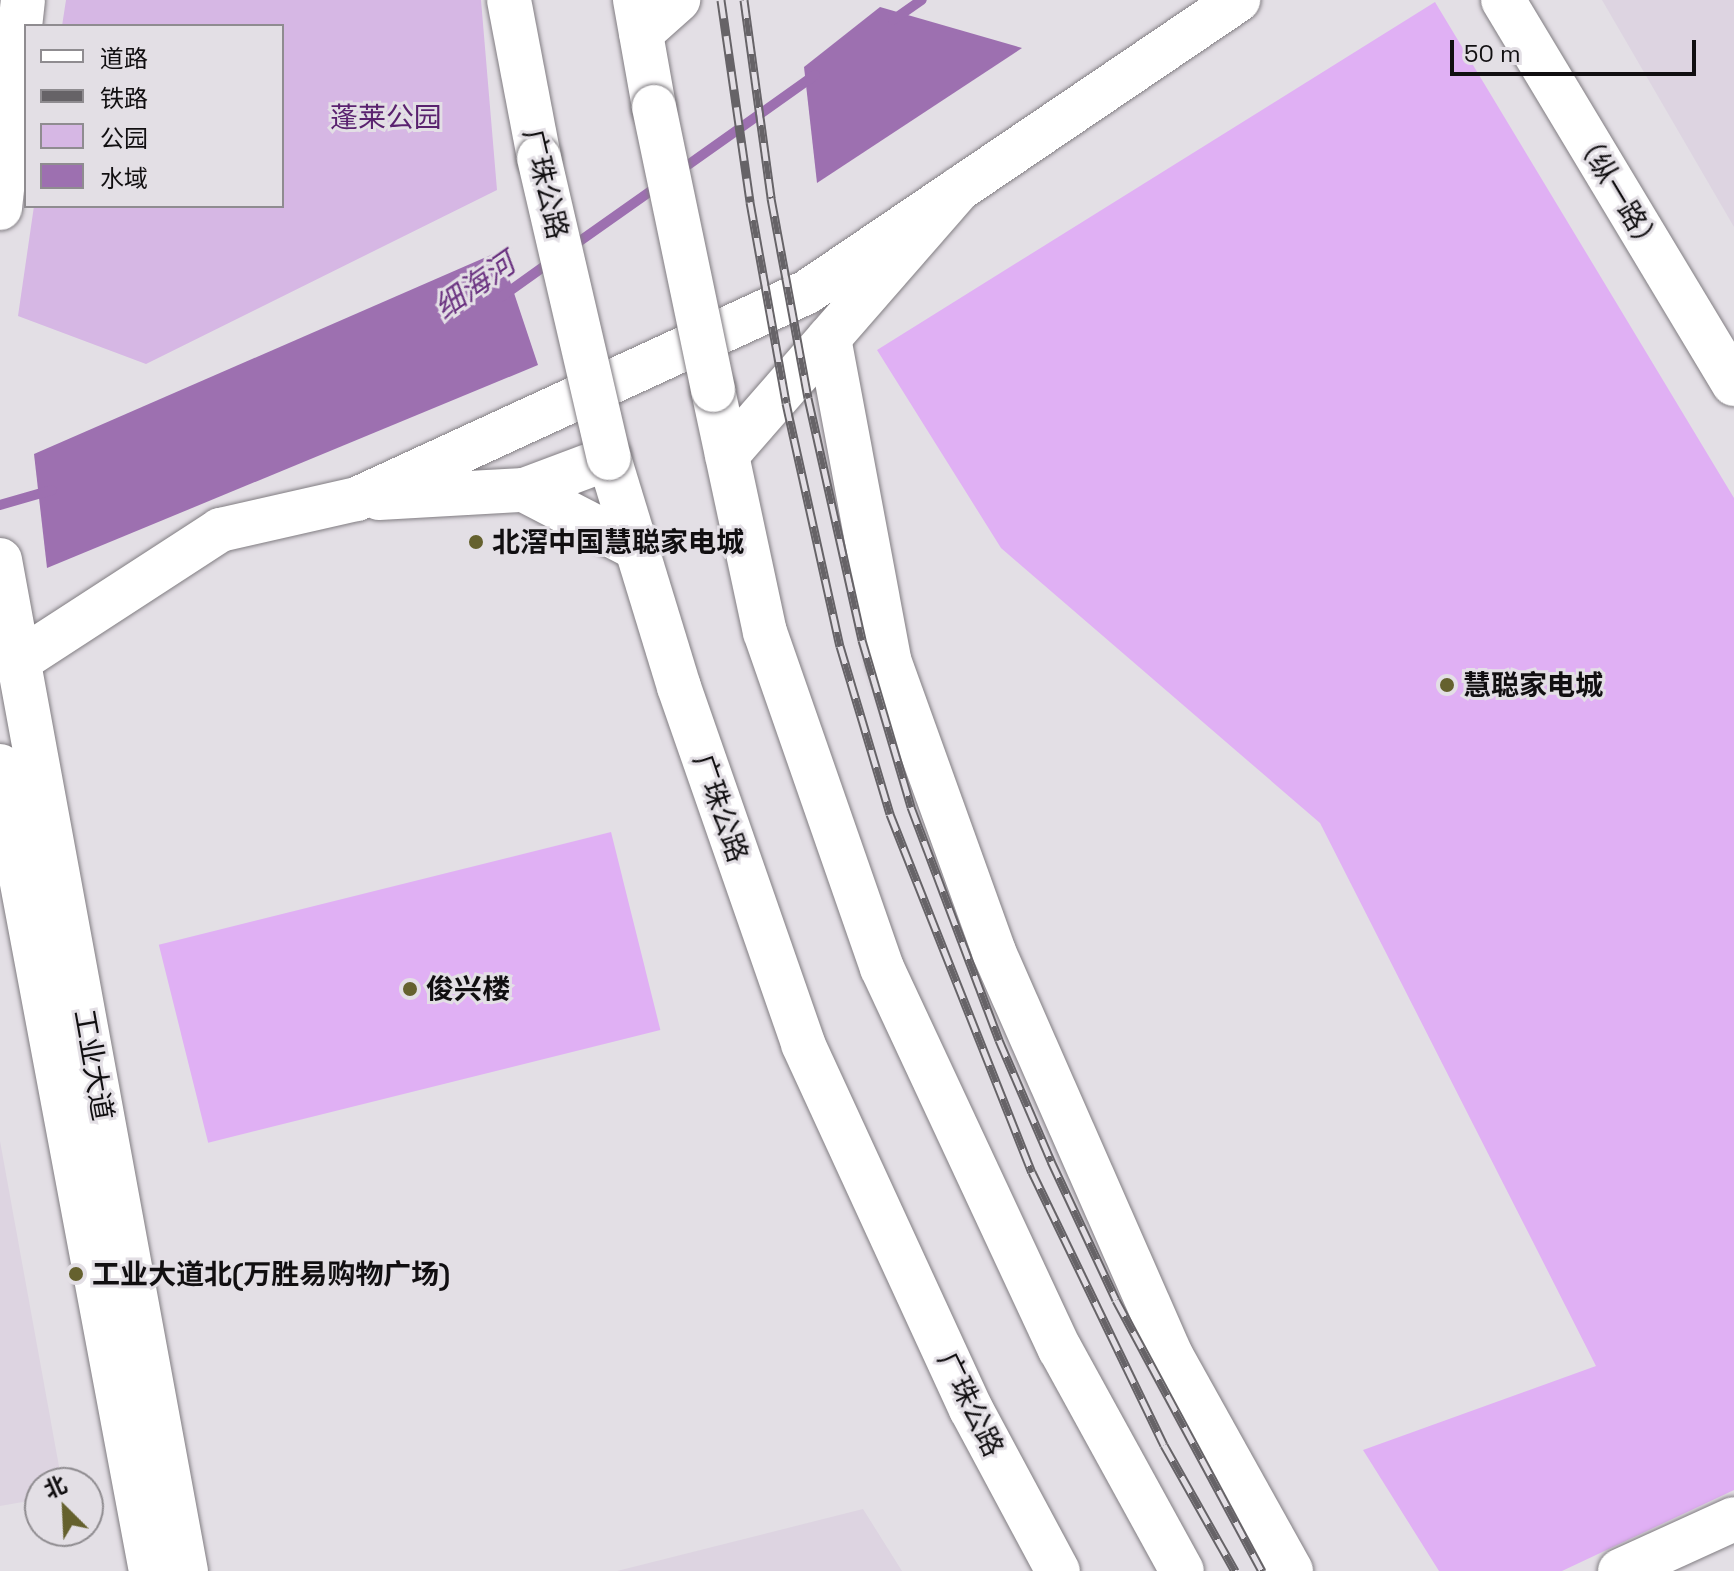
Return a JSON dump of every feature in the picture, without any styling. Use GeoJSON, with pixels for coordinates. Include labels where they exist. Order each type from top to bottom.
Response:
{"type":"FeatureCollection","features":[{"type":"Feature","properties":{"kind":"main road"},"geometry":{"type":"LineString","coordinates":[[0,208],[23,0]]}},
{"type":"Feature","properties":{"kind":"main road","name":"广珠公路"},"geometry":{"type":"LineString","coordinates":[[509,0],[539,158],[609,458],[679,687],[803,1044],[971,1409],[1058,1571]]}},
{"type":"Feature","properties":{"kind":"main road"},"geometry":{"type":"LineString","coordinates":[[678,0],[638,17],[654,107],[765,632],[882,968],[1060,1349],[1182,1571]]}},
{"type":"Feature","properties":{"kind":"main road"},"geometry":{"type":"LineString","coordinates":[[357,499],[807,292],[1238,0]]}},
{"type":"Feature","properties":{"kind":"main road","name":"（纵一路）"},"geometry":{"type":"LineString","coordinates":[[1503,0],[1734,384]]}},
{"type":"Feature","properties":{"kind":"main road"},"geometry":{"type":"LineString","coordinates":[[727,455],[960,188]]}},
{"type":"Feature","properties":{"kind":"main road"},"geometry":{"type":"LineString","coordinates":[[829,338],[889,660],[994,952],[1172,1357],[1291,1571]]}},
{"type":"Feature","properties":{"kind":"main road"},"geometry":{"type":"LineString","coordinates":[[20,660],[68,625],[220,530],[357,499],[524,490],[609,458]]}},
{"type":"Feature","properties":{"kind":"main road"},"geometry":{"type":"LineString","coordinates":[[524,490],[638,549]]}},
{"type":"Feature","properties":{"kind":"main road"},"geometry":{"type":"LineString","coordinates":[[5,587],[28,622],[68,625]]}},
{"type":"Feature","properties":{"kind":"main road","name":"工业大道"},"geometry":{"type":"LineString","coordinates":[[5,587],[186,1571]]}},
{"type":"Feature","properties":{"kind":"main road","name":"工业大道"},"geometry":{"type":"LineString","coordinates":[[0,766],[151,1571]]}},
{"type":"Feature","properties":{"kind":"main road"},"geometry":{"type":"LineString","coordinates":[[1620,1571],[1734,1519]]}},
{"type":"Feature","properties":{"kind":"main road"},"geometry":{"type":"LineString","coordinates":[[1675,1571],[1734,1544]]}},
{"type":"Feature","properties":{"kind":"shaded area"},"geometry":{"type":"Polygon","coordinates":[[[1602,0],[1734,0],[1734,227],[1602,0]]]}},
{"type":"Feature","properties":{"kind":"shaded area"},"geometry":{"type":"Polygon","coordinates":[[[0,1141],[59,1467],[24,1467],[24,1502],[0,1506],[0,1141]]]}},
{"type":"Feature","properties":{"kind":"shaded area"},"geometry":{"type":"Polygon","coordinates":[[[863,1509],[902,1571],[617,1571],[863,1509]]]}},
{"type":"Feature","properties":{"kind":"green space","name":"蓬莱公园"},"geometry":{"type":"Polygon","coordinates":[[[66,0],[481,0],[497,190],[146,364],[18,316],[34,208],[284,208],[284,24],[62,24],[66,0]]]}},
{"type":"Feature","properties":{"kind":"water"},"geometry":{"type":"Polygon","coordinates":[[[880,7],[1022,48],[817,183],[804,67],[880,7]]]}},
{"type":"Feature","properties":{"kind":"water"},"geometry":{"type":"Polygon","coordinates":[[[500,251],[538,365],[47,568],[34,454],[500,251]]]}},
{"type":"Feature","properties":{"kind":"building","name":"慧聪家电城"},"geometry":{"type":"Polygon","coordinates":[[[1435,2],[1734,498],[1734,1490],[1562,1571],[1439,1571],[1363,1450],[1596,1366],[1320,823],[1001,548],[877,350],[1435,2]]]}},
{"type":"Feature","properties":{"kind":"building","name":"俊兴楼"},"geometry":{"type":"Polygon","coordinates":[[[611,832],[660,1030],[208,1143],[159,945],[611,832]]]}},
{"type":"Feature","properties":{"kind":"waterway","name":"细海河"},"geometry":{"type":"LineString","coordinates":[[893,20],[922,0]]}},
{"type":"Feature","properties":{"kind":"waterway","name":"细海河"},"geometry":{"type":"LineString","coordinates":[[678,172],[815,75]]}},
{"type":"Feature","properties":{"kind":"waterway","name":"细海河"},"geometry":{"type":"LineString","coordinates":[[570,248],[658,186]]}},
{"type":"Feature","properties":{"kind":"waterway","name":"细海河"},"geometry":{"type":"LineString","coordinates":[[501,297],[553,260]]}},
{"type":"Feature","properties":{"kind":"waterway","name":"细海河"},"geometry":{"type":"LineString","coordinates":[[0,505],[52,490]]}},
{"type":"Feature","properties":{"kind":"railway"},"geometry":{"type":"LineString","coordinates":[[721,0],[750,202],[786,403],[840,646],[890,814],[1032,1172],[1164,1445],[1235,1571]]}},
{"type":"Feature","properties":{"kind":"railway"},"geometry":{"type":"LineString","coordinates":[[744,0],[771,198],[808,398],[862,640],[911,807],[999,1040],[1051,1161],[1116,1300],[1262,1571]]}},
{"type":"Feature","properties":{"kind":"place","name":"北滘中国慧聪家电城"},"geometry":{"type":"Point","coordinates":[476,542]}},
{"type":"Feature","properties":{"kind":"place","name":"慧聪家电城"},"geometry":{"type":"Point","coordinates":[1447,685]}},
{"type":"Feature","properties":{"kind":"place","name":"俊兴楼"},"geometry":{"type":"Point","coordinates":[410,989]}},
{"type":"Feature","properties":{"kind":"place","name":"工业大道北(万胜易购物广场)"},"geometry":{"type":"Point","coordinates":[76,1274]}}]}
